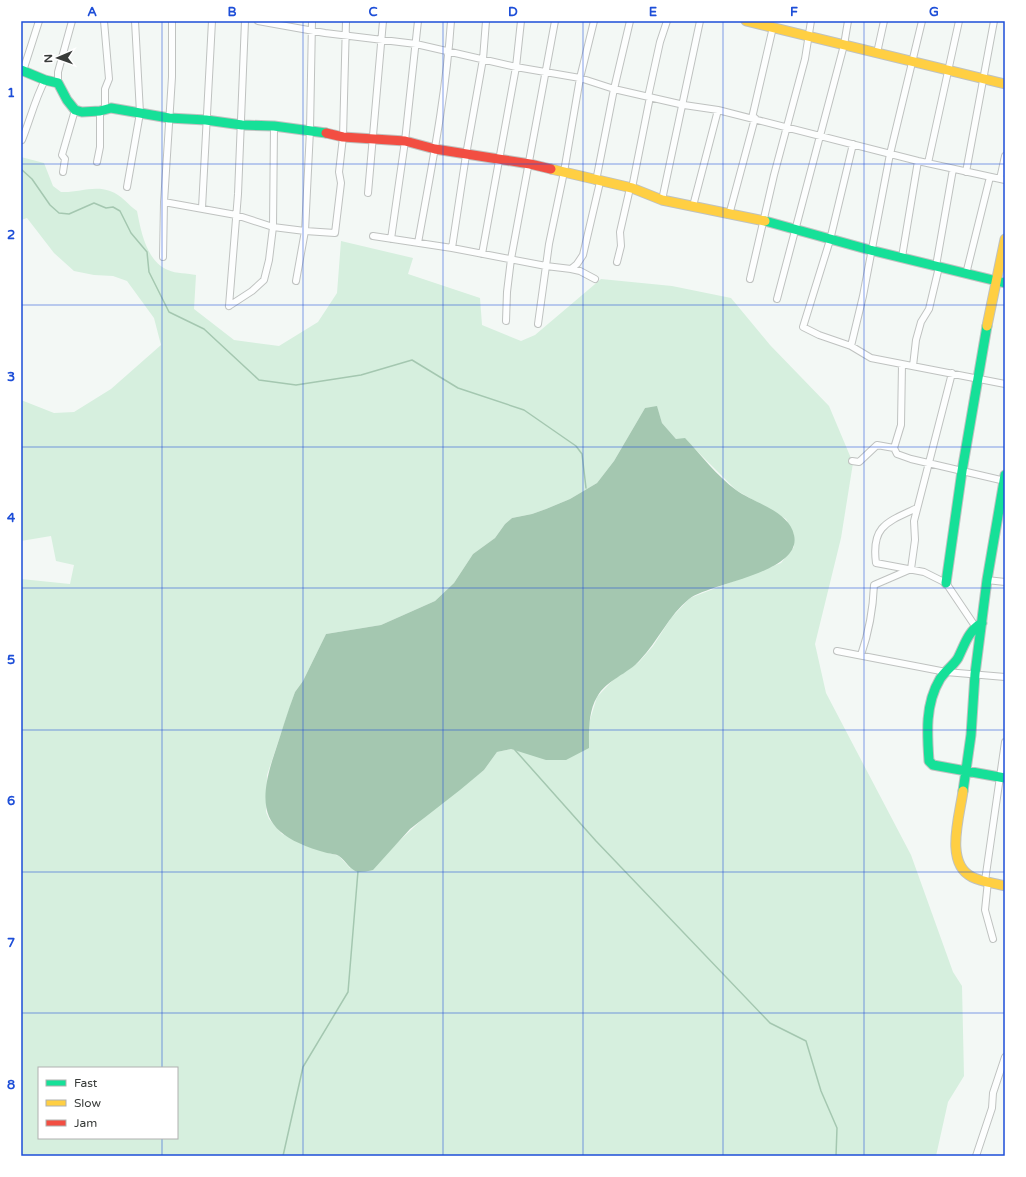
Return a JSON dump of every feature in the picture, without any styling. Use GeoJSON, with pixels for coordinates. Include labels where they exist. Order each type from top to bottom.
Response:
{"type":"FeatureCollection","features":[{"type":"Feature","properties":{"kind":"street"},"geometry":{"type":"LineString","coordinates":[[39,21],[22,71],[45,80],[58,83]]}},
{"type":"Feature","properties":{"kind":"street"},"geometry":{"type":"LineString","coordinates":[[72,21],[58,72],[58,83],[67,100],[75,110],[82,112],[111,108],[123,109],[140,114],[169,118],[206,120],[242,125],[274,126],[310,130],[343,137],[405,141],[466,155],[530,164],[598,182],[631,188],[662,200],[765,221],[830,240],[1005,283]]}},
{"type":"Feature","properties":{"kind":"street"},"geometry":{"type":"LineString","coordinates":[[97,162],[100,147],[105,89],[108,79],[104,21]]}},
{"type":"Feature","properties":{"kind":"street"},"geometry":{"type":"LineString","coordinates":[[127,187],[140,114],[135,21]]}},
{"type":"Feature","properties":{"kind":"street"},"geometry":{"type":"LineString","coordinates":[[162,257],[172,77],[172,21]]}},
{"type":"Feature","properties":{"kind":"street"},"geometry":{"type":"LineString","coordinates":[[202,208],[212,21]]}},
{"type":"Feature","properties":{"kind":"street"},"geometry":{"type":"LineString","coordinates":[[245,21],[242,125],[229,306],[252,291],[264,280],[269,260],[273,227],[274,126]]}},
{"type":"Feature","properties":{"kind":"street"},"geometry":{"type":"LineString","coordinates":[[258,21],[276,23],[312,31],[416,44],[483,58],[516,67],[580,78],[614,89],[684,105],[718,110],[754,118],[820,137],[1003,180],[1005,156]]}},
{"type":"Feature","properties":{"kind":"street"},"geometry":{"type":"LineString","coordinates":[[296,281],[305,231],[310,130],[312,21]]}},
{"type":"Feature","properties":{"kind":"street"},"geometry":{"type":"LineString","coordinates":[[164,202],[236,215],[273,227],[335,233],[341,183],[339,172],[343,137],[346,21]]}},
{"type":"Feature","properties":{"kind":"street"},"geometry":{"type":"LineString","coordinates":[[368,193],[374,139],[383,21]]}},
{"type":"Feature","properties":{"kind":"street"},"geometry":{"type":"LineString","coordinates":[[391,239],[405,141],[418,21]]}},
{"type":"Feature","properties":{"kind":"street"},"geometry":{"type":"LineString","coordinates":[[418,244],[435,149],[449,52],[451,21]]}},
{"type":"Feature","properties":{"kind":"street"},"geometry":{"type":"LineString","coordinates":[[452,248],[483,58],[486,21]]}},
{"type":"Feature","properties":{"kind":"street"},"geometry":{"type":"LineString","coordinates":[[482,254],[516,67],[521,21]]}},
{"type":"Feature","properties":{"kind":"street"},"geometry":{"type":"LineString","coordinates":[[506,321],[507,292],[511,259],[530,164],[555,21]]}},
{"type":"Feature","properties":{"kind":"street"},"geometry":{"type":"LineString","coordinates":[[538,324],[548,244],[564,172],[580,78],[594,21]]}},
{"type":"Feature","properties":{"kind":"street"},"geometry":{"type":"LineString","coordinates":[[571,269],[577,264],[583,255],[598,182],[614,89],[630,21]]}},
{"type":"Feature","properties":{"kind":"street"},"geometry":{"type":"LineString","coordinates":[[617,262],[620,246],[620,232],[631,188],[660,42],[666,21]]}},
{"type":"Feature","properties":{"kind":"street"},"geometry":{"type":"LineString","coordinates":[[662,200],[684,105],[700,21]]}},
{"type":"Feature","properties":{"kind":"street"},"geometry":{"type":"LineString","coordinates":[[746,21],[1005,84]]}},
{"type":"Feature","properties":{"kind":"street"},"geometry":{"type":"LineString","coordinates":[[750,279],[786,128],[805,59],[811,21]]}},
{"type":"Feature","properties":{"kind":"street"},"geometry":{"type":"LineString","coordinates":[[777,299],[844,45],[848,21]]}},
{"type":"Feature","properties":{"kind":"street"},"geometry":{"type":"LineString","coordinates":[[877,53],[884,21]]}},
{"type":"Feature","properties":{"kind":"street"},"geometry":{"type":"LineString","coordinates":[[851,346],[863,296],[870,250],[890,154],[922,21]]}},
{"type":"Feature","properties":{"kind":"street"},"geometry":{"type":"LineString","coordinates":[[928,163],[947,70],[959,21]]}},
{"type":"Feature","properties":{"kind":"street"},"geometry":{"type":"LineString","coordinates":[[966,172],[994,21]]}},
{"type":"Feature","properties":{"kind":"street"},"geometry":{"type":"LineString","coordinates":[[729,214],[754,118],[773,27]]}},
{"type":"Feature","properties":{"kind":"street"},"geometry":{"type":"LineString","coordinates":[[22,140],[34,110],[36,100],[45,80]]}},
{"type":"Feature","properties":{"kind":"street"},"geometry":{"type":"LineString","coordinates":[[63,172],[65,160],[62,155],[75,110]]}},
{"type":"Feature","properties":{"kind":"street"},"geometry":{"type":"LineString","coordinates":[[693,206],[718,110]]}},
{"type":"Feature","properties":{"kind":"street"},"geometry":{"type":"LineString","coordinates":[[853,144],[830,240],[803,327],[819,336],[851,346],[871,358],[952,373],[978,380],[1005,384]]}},
{"type":"Feature","properties":{"kind":"street"},"geometry":{"type":"LineString","coordinates":[[902,257],[918,161]]}},
{"type":"Feature","properties":{"kind":"street"},"geometry":{"type":"LineString","coordinates":[[913,366],[916,340],[921,322],[929,309],[938,266],[953,169]]}},
{"type":"Feature","properties":{"kind":"street"},"geometry":{"type":"LineString","coordinates":[[966,274],[990,177]]}},
{"type":"Feature","properties":{"kind":"street"},"geometry":{"type":"LineString","coordinates":[[373,236],[571,269],[580,271],[596,279]]}},
{"type":"Feature","properties":{"kind":"street"},"geometry":{"type":"LineString","coordinates":[[946,583],[962,471],[995,281],[1005,239]]}},
{"type":"Feature","properties":{"kind":"street"},"geometry":{"type":"LineString","coordinates":[[902,364],[901,425],[894,448],[897,454],[945,468],[1005,479],[978,625],[971,735],[955,848],[956,860],[962,872],[1005,886]]}},
{"type":"Feature","properties":{"kind":"street"},"geometry":{"type":"LineString","coordinates":[[911,569],[915,540],[914,521],[952,373]]}},
{"type":"Feature","properties":{"kind":"street"},"geometry":{"type":"LineString","coordinates":[[852,461],[859,462],[877,445],[894,448]]}},
{"type":"Feature","properties":{"kind":"street"},"geometry":{"type":"LineString","coordinates":[[917,508],[887,524],[876,537],[874,550],[876,563],[924,572],[946,583],[978,625]]}},
{"type":"Feature","properties":{"kind":"street"},"geometry":{"type":"LineString","coordinates":[[861,655],[868,630],[874,585],[911,569]]}},
{"type":"Feature","properties":{"kind":"street"},"geometry":{"type":"LineString","coordinates":[[987,580],[1005,582]]}},
{"type":"Feature","properties":{"kind":"street"},"geometry":{"type":"LineString","coordinates":[[978,625],[966,638],[957,659],[939,682],[930,707],[928,732],[929,761],[933,765],[1002,778]]}},
{"type":"Feature","properties":{"kind":"street"},"geometry":{"type":"LineString","coordinates":[[837,650],[946,672],[1005,677]]}},
{"type":"Feature","properties":{"kind":"street"},"geometry":{"type":"LineString","coordinates":[[993,939],[985,910],[986,881],[1002,778],[1005,742]]}},
{"type":"Feature","properties":{"kind":"street"},"geometry":{"type":"LineString","coordinates":[[976,1156],[992,1108],[993,1093],[1005,1057]]}},
{"type":"Feature","properties":{"kind":"shaded area"},"geometry":{"type":"Polygon","coordinates":[[[21,157],[44,163],[53,186],[61,192],[104,189],[114,193],[137,211],[146,245],[154,260],[168,270],[196,275],[194,309],[234,340],[279,346],[318,322],[337,293],[341,241],[413,258],[408,274],[480,298],[482,325],[521,341],[535,335],[601,279],[672,286],[731,298],[770,345],[829,406],[853,463],[841,538],[815,644],[826,693],[911,855],[953,972],[962,986],[964,1076],[948,1102],[936,1156],[21,1156],[21,579],[70,584],[74,565],[56,561],[51,536],[21,541],[21,400],[54,413],[74,412],[111,389],[161,345],[154,318],[127,281],[113,276],[94,275],[74,271],[54,253],[27,218],[21,220],[21,157]],[[657,407],[645,408],[614,461],[597,483],[570,499],[546,509],[532,514],[512,518],[505,524],[495,538],[473,554],[454,583],[435,601],[381,625],[326,634],[303,681],[295,692],[267,775],[266,812],[269,819],[282,834],[322,851],[339,856],[350,868],[394,846],[430,812],[484,770],[497,752],[511,749],[523,752],[589,748],[589,723],[597,697],[612,681],[639,662],[653,646],[671,618],[690,598],[781,563],[794,547],[794,535],[786,519],[736,490],[691,445],[676,439],[662,423],[657,407]]]}},
{"type":"Feature","properties":{"kind":"shaded area"},"geometry":{"type":"Polygon","coordinates":[[[657,406],[662,423],[676,439],[685,438],[716,472],[736,490],[770,508],[791,527],[794,535],[793,548],[784,559],[770,568],[700,593],[682,605],[669,620],[640,660],[606,686],[597,697],[592,709],[589,729],[589,748],[566,760],[546,760],[511,749],[497,752],[484,770],[410,829],[373,870],[360,872],[355,871],[338,855],[307,846],[291,839],[279,830],[271,820],[266,808],[268,776],[295,692],[303,681],[326,634],[381,625],[435,601],[454,583],[473,554],[495,538],[505,524],[512,518],[532,514],[546,509],[570,499],[597,483],[614,461],[645,408],[657,406]]]}},
{"type":"Feature","properties":{"kind":"waterway"},"geometry":{"type":"LineString","coordinates":[[21,169],[32,179],[50,205],[59,213],[69,214],[94,203],[106,208],[113,207],[120,211],[131,233],[147,252],[149,272],[169,312],[204,329],[259,380],[296,385],[361,375],[412,360],[458,388],[524,410],[576,446],[582,454],[586,488]]}},
{"type":"Feature","properties":{"kind":"waterway"},"geometry":{"type":"LineString","coordinates":[[515,750],[596,841],[770,1023],[806,1041],[821,1091],[837,1128],[836,1156]]}},
{"type":"Feature","properties":{"kind":"waterway"},"geometry":{"type":"LineString","coordinates":[[283,1156],[303,1067],[348,992],[358,871]]}},
{"type":"Feature","properties":{"kind":"traffic: fast"},"geometry":{"type":"LineString","coordinates":[[21,70],[45,80],[58,83],[67,100],[75,110],[82,112],[100,111],[111,108],[169,118],[206,120],[242,125],[274,126],[326,133]]}},
{"type":"Feature","properties":{"kind":"traffic: fast"},"geometry":{"type":"LineString","coordinates":[[765,221],[870,250],[1005,283]]}},
{"type":"Feature","properties":{"kind":"traffic: fast"},"geometry":{"type":"LineString","coordinates":[[946,583],[962,471],[987,326]]}},
{"type":"Feature","properties":{"kind":"traffic: fast"},"geometry":{"type":"LineString","coordinates":[[963,791],[971,735],[975,674],[987,580],[1005,475]]}},
{"type":"Feature","properties":{"kind":"traffic: fast"},"geometry":{"type":"LineString","coordinates":[[982,623],[970,634],[958,658],[942,676],[935,689],[929,709],[928,719],[929,761],[933,765],[1005,778]]}},
{"type":"Feature","properties":{"kind":"traffic: slow"},"geometry":{"type":"LineString","coordinates":[[746,21],[1005,84]]}},
{"type":"Feature","properties":{"kind":"traffic: slow"},"geometry":{"type":"LineString","coordinates":[[551,169],[632,188],[662,200],[765,221]]}},
{"type":"Feature","properties":{"kind":"traffic: slow"},"geometry":{"type":"LineString","coordinates":[[987,326],[1005,239]]}},
{"type":"Feature","properties":{"kind":"traffic: slow"},"geometry":{"type":"LineString","coordinates":[[963,791],[956,838],[958,861],[963,870],[972,877],[1005,886]]}},
{"type":"Feature","properties":{"kind":"traffic: jam"},"geometry":{"type":"LineString","coordinates":[[326,133],[343,137],[405,141],[435,149],[530,164],[551,169]]}}]}
